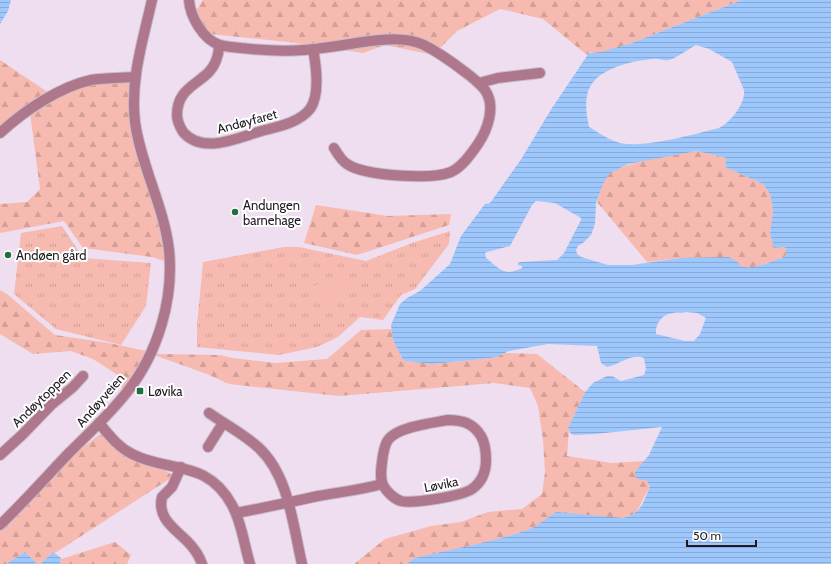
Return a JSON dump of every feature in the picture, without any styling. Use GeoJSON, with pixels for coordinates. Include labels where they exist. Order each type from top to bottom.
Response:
{"type":"FeatureCollection","features":[{"type":"Feature","properties":{"kind":"street","name":"Andøyveien"},"geometry":{"type":"LineString","coordinates":[[0,525],[127,392],[146,363],[160,330],[167,300],[169,261],[168,246],[162,218],[141,148],[135,122],[134,97],[135,77],[152,0]]}},
{"type":"Feature","properties":{"kind":"street"},"geometry":{"type":"LineString","coordinates":[[189,0],[189,7],[196,23],[211,41],[219,45],[256,50],[313,49],[396,39],[415,41],[452,62],[479,83],[489,99],[489,121],[482,137],[459,167],[451,172],[430,176],[393,175],[363,171],[346,164],[334,148]]}},
{"type":"Feature","properties":{"kind":"street","name":"Andøyfaret"},"geometry":{"type":"LineString","coordinates":[[219,45],[219,51],[209,73],[186,91],[180,99],[177,107],[176,116],[178,124],[184,133],[199,142],[208,144],[225,142],[289,123],[302,117],[310,108],[314,99],[316,68],[313,49]]}},
{"type":"Feature","properties":{"kind":"street"},"geometry":{"type":"LineString","coordinates":[[479,83],[509,76],[540,73]]}},
{"type":"Feature","properties":{"kind":"street"},"geometry":{"type":"LineString","coordinates":[[0,132],[28,110],[63,90],[92,80],[135,77]]}},
{"type":"Feature","properties":{"kind":"street","name":"Andøytoppen"},"geometry":{"type":"LineString","coordinates":[[0,455],[83,376]]}},
{"type":"Feature","properties":{"kind":"street"},"geometry":{"type":"LineString","coordinates":[[209,414],[236,430],[252,442],[269,459],[280,478],[289,503],[302,564]]}},
{"type":"Feature","properties":{"kind":"street","name":"Løvika"},"geometry":{"type":"LineString","coordinates":[[456,420],[473,426],[483,439],[486,453],[485,469],[479,483],[465,493],[430,500],[403,501],[396,499],[382,484],[381,473],[385,446],[388,440],[396,434],[410,428],[456,420]]}},
{"type":"Feature","properties":{"kind":"street"},"geometry":{"type":"LineString","coordinates":[[99,423],[117,443],[132,454],[151,461],[193,471],[210,481],[227,497],[236,513],[250,564]]}},
{"type":"Feature","properties":{"kind":"street"},"geometry":{"type":"LineString","coordinates":[[208,447],[223,423]]}},
{"type":"Feature","properties":{"kind":"street"},"geometry":{"type":"LineString","coordinates":[[181,468],[172,487],[162,498],[161,509],[168,524],[192,547],[202,564]]}},
{"type":"Feature","properties":{"kind":"street"},"geometry":{"type":"LineString","coordinates":[[236,513],[363,489],[382,484]]}},
{"type":"Feature","properties":{"kind":"green space"},"geometry":{"type":"Polygon","coordinates":[[[203,0],[742,0],[629,44],[601,53],[590,52],[587,55],[543,19],[500,9],[457,31],[433,55],[385,45],[363,53],[288,42],[210,34],[196,20],[194,14],[203,0]]]}},
{"type":"Feature","properties":{"kind":"green space"},"geometry":{"type":"Polygon","coordinates":[[[0,60],[46,91],[135,76],[133,104],[170,263],[152,257],[83,248],[64,221],[0,233],[0,204],[27,202],[40,189],[30,113],[0,130],[0,60]]]}},
{"type":"Feature","properties":{"kind":"green space"},"geometry":{"type":"Polygon","coordinates":[[[697,151],[726,158],[725,167],[763,184],[770,194],[773,210],[770,233],[774,247],[782,247],[787,249],[784,257],[756,267],[744,267],[739,265],[680,258],[647,262],[597,202],[605,180],[609,174],[617,169],[651,159],[697,151]]]}},
{"type":"Feature","properties":{"kind":"green space"},"geometry":{"type":"Polygon","coordinates":[[[316,205],[388,216],[451,214],[449,225],[357,255],[304,243],[316,205]]]}},
{"type":"Feature","properties":{"kind":"green space"},"geometry":{"type":"Polygon","coordinates":[[[62,226],[83,258],[151,263],[146,306],[121,345],[56,329],[14,294],[21,233],[62,226]]]}},
{"type":"Feature","properties":{"kind":"green space"},"geometry":{"type":"Polygon","coordinates":[[[450,231],[449,244],[415,289],[401,295],[383,320],[360,317],[338,337],[317,347],[279,355],[197,347],[197,325],[203,262],[284,247],[299,247],[366,261],[412,243],[450,231]]]}},
{"type":"Feature","properties":{"kind":"green space"},"geometry":{"type":"Polygon","coordinates":[[[343,272],[351,290],[322,304],[314,286],[343,272]]]}},
{"type":"Feature","properties":{"kind":"green space"},"geometry":{"type":"Polygon","coordinates":[[[0,290],[7,294],[55,335],[109,343],[160,354],[220,355],[275,363],[327,359],[361,330],[392,329],[393,340],[405,361],[432,364],[483,359],[496,357],[505,353],[537,354],[585,392],[568,428],[567,456],[612,463],[644,461],[635,472],[646,480],[650,486],[636,513],[623,518],[538,525],[528,530],[488,542],[414,558],[407,564],[354,564],[385,539],[431,526],[461,522],[488,512],[522,509],[542,494],[545,472],[543,440],[538,406],[530,388],[494,383],[339,396],[229,384],[207,374],[151,354],[127,401],[116,374],[93,359],[71,351],[33,354],[0,334],[0,290]]]}},
{"type":"Feature","properties":{"kind":"green space"},"geometry":{"type":"Polygon","coordinates":[[[105,430],[131,449],[174,476],[55,553],[53,552],[40,564],[37,564],[25,552],[6,564],[0,564],[0,521],[55,470],[105,430]]]}},
{"type":"Feature","properties":{"kind":"green space"},"geometry":{"type":"Polygon","coordinates":[[[115,542],[131,555],[127,564],[60,564],[61,559],[115,542]]]}},
{"type":"Feature","properties":{"kind":"water"},"geometry":{"type":"Polygon","coordinates":[[[0,0],[11,0],[8,11],[0,24],[0,0]]]}},
{"type":"Feature","properties":{"kind":"water"},"geometry":{"type":"Polygon","coordinates":[[[742,0],[831,0],[831,564],[407,564],[414,558],[482,543],[520,532],[533,527],[556,512],[623,518],[638,510],[646,497],[650,486],[646,480],[641,480],[635,477],[635,472],[649,455],[662,427],[574,435],[571,434],[568,428],[585,392],[593,383],[607,376],[612,376],[621,381],[644,375],[646,369],[644,358],[630,358],[607,367],[601,363],[597,346],[548,344],[509,351],[496,357],[483,359],[432,364],[405,361],[393,340],[391,325],[400,304],[407,298],[420,291],[450,264],[461,236],[485,204],[490,203],[520,161],[552,108],[589,53],[601,52],[629,44],[742,0]],[[696,45],[669,60],[655,59],[624,64],[613,68],[596,79],[590,87],[586,100],[589,127],[617,142],[639,144],[653,143],[719,128],[728,122],[740,106],[744,95],[744,90],[732,62],[709,49],[696,45]],[[697,151],[628,164],[609,174],[603,184],[596,203],[595,224],[591,235],[578,246],[576,250],[577,254],[581,257],[608,265],[632,265],[680,258],[729,257],[744,267],[756,267],[786,255],[786,248],[774,248],[770,233],[773,210],[770,194],[763,184],[725,167],[726,158],[697,151]],[[536,201],[532,205],[510,246],[485,253],[486,258],[506,272],[516,271],[522,268],[522,266],[518,265],[520,262],[557,260],[564,253],[581,220],[581,218],[555,203],[536,201]],[[675,313],[666,315],[660,320],[656,334],[685,341],[694,341],[700,334],[706,318],[697,313],[675,313]]]}},
{"type":"Feature","properties":{"kind":"water"},"geometry":{"type":"Polygon","coordinates":[[[25,552],[37,564],[6,564],[25,552]]]}},
{"type":"Feature","properties":{"kind":"water"},"geometry":{"type":"Polygon","coordinates":[[[53,552],[61,558],[60,564],[40,564],[53,552]]]}},
{"type":"Feature","properties":{"kind":"place","name":"Andungen barnehage"},"geometry":{"type":"Point","coordinates":[235,212]}},
{"type":"Feature","properties":{"kind":"place","name":"Andøen gård"},"geometry":{"type":"Point","coordinates":[8,255]}},
{"type":"Feature","properties":{"kind":"place","name":"Løvika"},"geometry":{"type":"Point","coordinates":[140,391]}}]}
